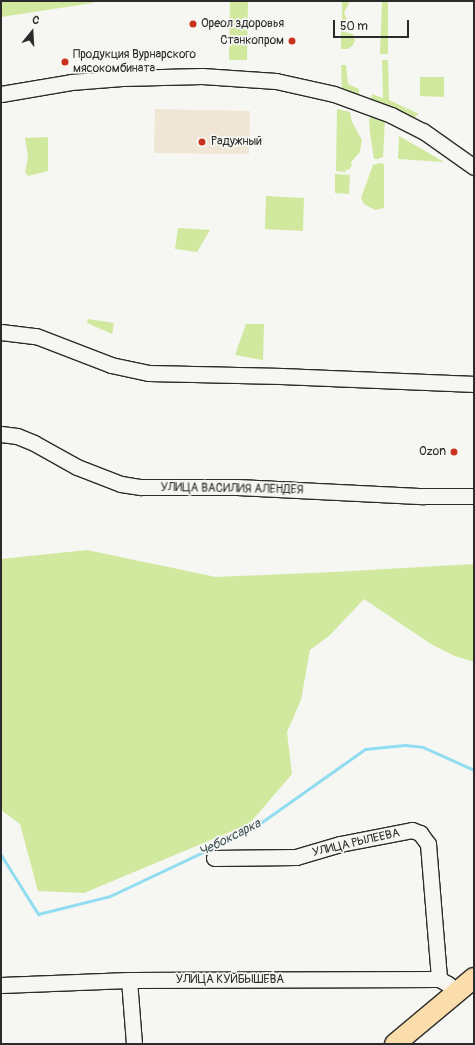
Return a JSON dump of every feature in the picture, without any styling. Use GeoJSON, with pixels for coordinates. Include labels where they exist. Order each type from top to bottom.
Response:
{"type":"FeatureCollection","features":[{"type":"Feature","properties":{"kind":"main road"},"geometry":{"type":"LineString","coordinates":[[395,1044],[474,978]]}},
{"type":"Feature","properties":{"kind":"street"},"geometry":{"type":"LineString","coordinates":[[1,94],[71,82],[115,78],[202,76],[276,81],[334,94],[391,115],[423,131],[474,167]]}},
{"type":"Feature","properties":{"kind":"street"},"geometry":{"type":"LineString","coordinates":[[1,332],[24,334],[41,338],[111,365],[149,374],[282,376],[474,384]]}},
{"type":"Feature","properties":{"kind":"street","name":"УЛИЦА ВАСИЛИЯ АЛЕНДЕЯ"},"geometry":{"type":"LineString","coordinates":[[1,434],[17,436],[34,443],[77,467],[121,484],[141,487],[237,487],[416,496],[474,496]]}},
{"type":"Feature","properties":{"kind":"street","name":"УЛИЦА РЫЛЕЕВА"},"geometry":{"type":"LineString","coordinates":[[214,858],[296,857],[340,844],[412,830],[420,833],[428,844],[439,979]]}},
{"type":"Feature","properties":{"kind":"street"},"geometry":{"type":"LineString","coordinates":[[439,979],[448,984],[455,993]]}},
{"type":"Feature","properties":{"kind":"street","name":"УЛИЦА КУЙБЫШЕВА"},"geometry":{"type":"LineString","coordinates":[[1,986],[129,980],[439,979]]}},
{"type":"Feature","properties":{"kind":"street"},"geometry":{"type":"LineString","coordinates":[[129,980],[134,1044]]}},
{"type":"Feature","properties":{"kind":"shaded area","name":"Радужный"},"geometry":{"type":"Polygon","coordinates":[[[155,109],[250,111],[249,154],[154,153],[155,109]]]}},
{"type":"Feature","properties":{"kind":"green space"},"geometry":{"type":"Polygon","coordinates":[[[1,1],[92,1],[93,3],[1,17],[1,1]]]}},
{"type":"Feature","properties":{"kind":"green space"},"geometry":{"type":"Polygon","coordinates":[[[230,1],[248,1],[247,60],[229,60],[230,1]]]}},
{"type":"Feature","properties":{"kind":"green space"},"geometry":{"type":"Polygon","coordinates":[[[342,1],[350,1],[344,13],[347,19],[345,24],[342,26],[342,1]]]}},
{"type":"Feature","properties":{"kind":"green space"},"geometry":{"type":"Polygon","coordinates":[[[382,1],[388,1],[388,54],[380,54],[382,1]]]}},
{"type":"Feature","properties":{"kind":"green space"},"geometry":{"type":"Polygon","coordinates":[[[341,31],[353,34],[355,40],[353,45],[348,49],[341,49],[341,31]]]}},
{"type":"Feature","properties":{"kind":"green space"},"geometry":{"type":"Polygon","coordinates":[[[382,60],[388,60],[389,100],[419,114],[413,118],[371,99],[372,94],[383,98],[382,60]]]}},
{"type":"Feature","properties":{"kind":"green space"},"geometry":{"type":"Polygon","coordinates":[[[341,65],[346,65],[348,84],[359,89],[359,95],[342,90],[341,65]]]}},
{"type":"Feature","properties":{"kind":"green space"},"geometry":{"type":"Polygon","coordinates":[[[420,77],[444,77],[444,97],[420,96],[420,77]]]}},
{"type":"Feature","properties":{"kind":"green space"},"geometry":{"type":"Polygon","coordinates":[[[337,109],[350,112],[352,122],[362,140],[360,152],[351,162],[352,165],[349,170],[346,169],[346,172],[336,171],[337,109]]]}},
{"type":"Feature","properties":{"kind":"green space"},"geometry":{"type":"Polygon","coordinates":[[[373,114],[385,119],[383,157],[378,159],[374,159],[370,133],[369,120],[373,114]]]}},
{"type":"Feature","properties":{"kind":"green space"},"geometry":{"type":"Polygon","coordinates":[[[399,136],[444,162],[398,159],[399,136]]]}},
{"type":"Feature","properties":{"kind":"green space"},"geometry":{"type":"Polygon","coordinates":[[[48,137],[48,171],[28,176],[25,172],[28,157],[25,138],[48,137]]]}},
{"type":"Feature","properties":{"kind":"green space"},"geometry":{"type":"Polygon","coordinates":[[[380,163],[384,164],[384,208],[375,210],[364,204],[361,198],[373,165],[380,163]]]}},
{"type":"Feature","properties":{"kind":"green space"},"geometry":{"type":"Polygon","coordinates":[[[335,174],[350,175],[349,194],[335,193],[335,174]]]}},
{"type":"Feature","properties":{"kind":"green space"},"geometry":{"type":"Polygon","coordinates":[[[266,196],[304,198],[303,231],[265,229],[266,196]]]}},
{"type":"Feature","properties":{"kind":"green space"},"geometry":{"type":"Polygon","coordinates":[[[178,228],[210,230],[197,252],[175,249],[178,228]]]}},
{"type":"Feature","properties":{"kind":"green space"},"geometry":{"type":"Polygon","coordinates":[[[88,319],[114,323],[112,334],[87,323],[88,319]]]}},
{"type":"Feature","properties":{"kind":"green space"},"geometry":{"type":"Polygon","coordinates":[[[246,324],[264,324],[263,360],[235,355],[246,324]]]}},
{"type":"Feature","properties":{"kind":"green space"},"geometry":{"type":"Polygon","coordinates":[[[87,550],[216,577],[474,564],[474,662],[455,656],[431,644],[364,599],[330,635],[310,650],[301,700],[287,732],[292,774],[249,824],[84,893],[38,891],[20,824],[1,810],[1,559],[87,550]]]}},
{"type":"Feature","properties":{"kind":"waterway","name":"Чебоксарка"},"geometry":{"type":"LineString","coordinates":[[1,855],[38,914],[110,896],[252,829],[365,749],[405,745],[423,747],[474,770]]}},
{"type":"Feature","properties":{"kind":"place","name":"Ореол здоровья"},"geometry":{"type":"Point","coordinates":[193,24]}},
{"type":"Feature","properties":{"kind":"place","name":"Станкопром"},"geometry":{"type":"Point","coordinates":[292,41]}},
{"type":"Feature","properties":{"kind":"place","name":"Продукция Вурнарского мясокомбината"},"geometry":{"type":"Point","coordinates":[65,62]}},
{"type":"Feature","properties":{"kind":"place","name":"Радужный"},"geometry":{"type":"Point","coordinates":[202,142]}},
{"type":"Feature","properties":{"kind":"place","name":"Ozon"},"geometry":{"type":"Point","coordinates":[454,452]}}]}
